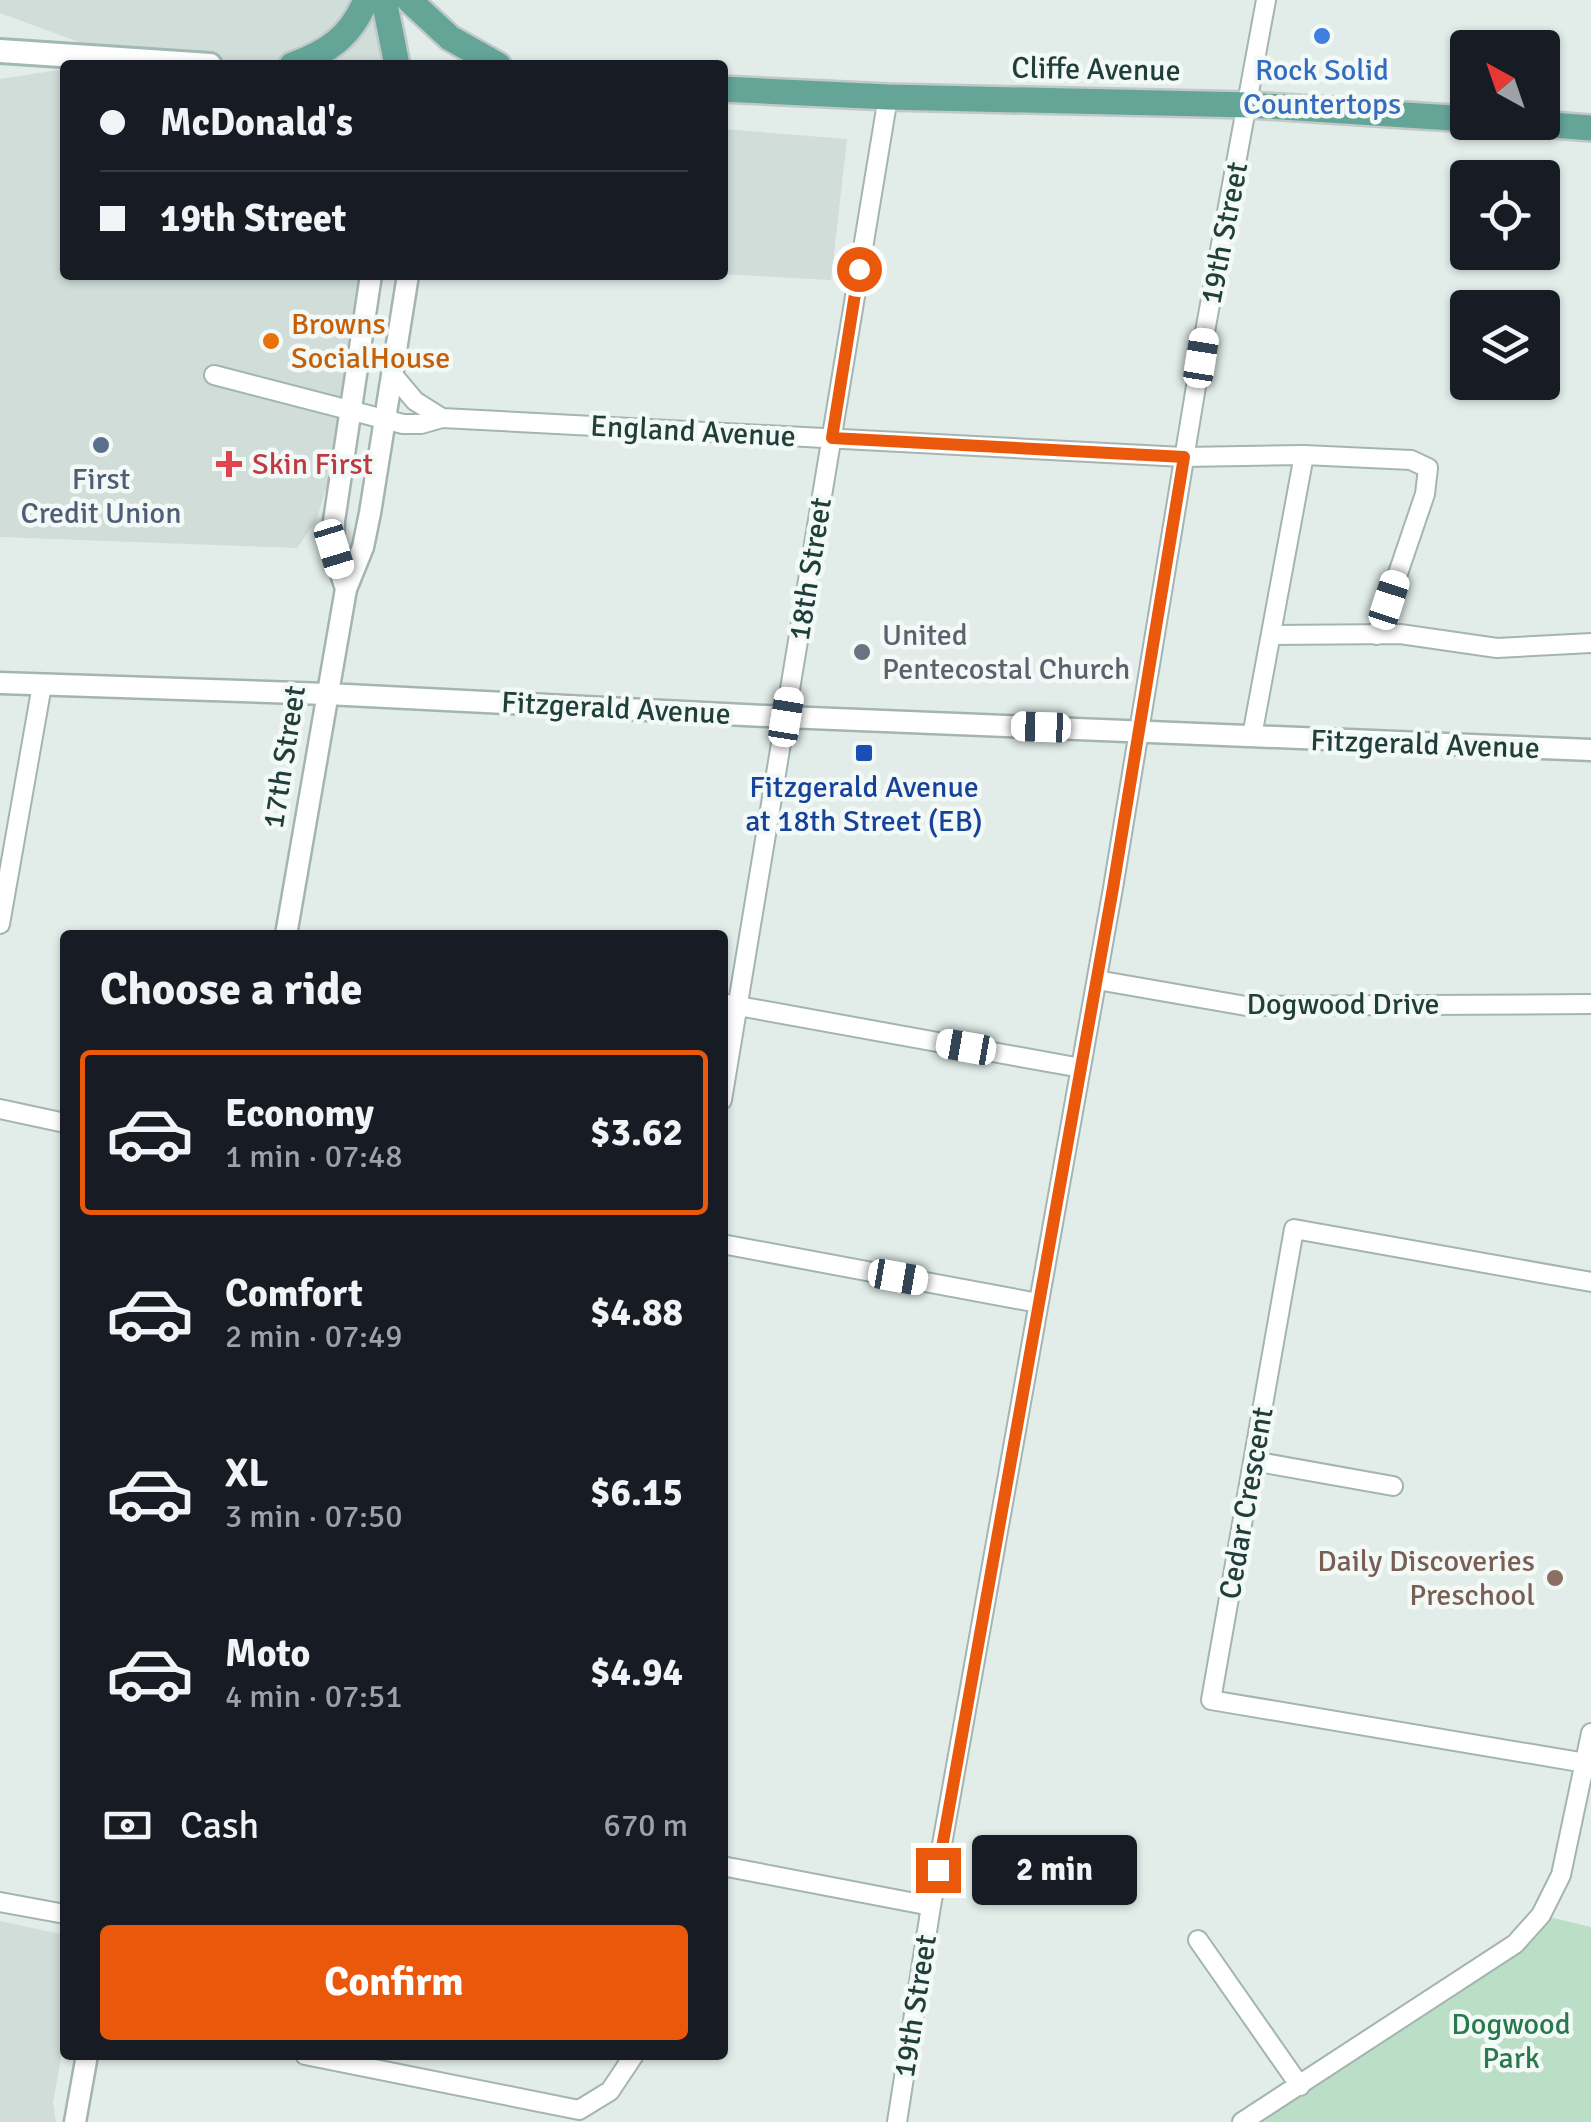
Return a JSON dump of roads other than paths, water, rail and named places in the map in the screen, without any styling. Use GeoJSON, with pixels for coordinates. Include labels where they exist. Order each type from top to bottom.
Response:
{"type":"FeatureCollection","features":[{"type":"Feature","properties":{"kind":"main road"},"geometry":{"type":"LineString","coordinates":[[306,60],[344,38],[366,0]]}},
{"type":"Feature","properties":{"kind":"main road"},"geometry":{"type":"LineString","coordinates":[[384,0],[397,60]]}},
{"type":"Feature","properties":{"kind":"main road"},"geometry":{"type":"LineString","coordinates":[[409,0],[450,38],[489,60]]}},
{"type":"Feature","properties":{"kind":"main road"},"geometry":{"type":"LineString","coordinates":[[0,51],[135,60]]}},
{"type":"Feature","properties":{"kind":"main road","name":"Cliffe Avenue"},"geometry":{"type":"LineString","coordinates":[[728,89],[1249,105],[1450,118]]}},
{"type":"Feature","properties":{"kind":"main road"},"geometry":{"type":"LineString","coordinates":[[1560,126],[1591,128]]}},
{"type":"Feature","properties":{"kind":"street","name":"19th Street"},"geometry":{"type":"LineString","coordinates":[[897,2122],[1266,0]]}},
{"type":"Feature","properties":{"kind":"street","name":"18th Street"},"geometry":{"type":"LineString","coordinates":[[730,1005],[786,717],[888,97]]}},
{"type":"Feature","properties":{"kind":"street","name":"17th Street"},"geometry":{"type":"LineString","coordinates":[[346,589],[334,549],[334,521],[370,280]]}},
{"type":"Feature","properties":{"kind":"street","name":"17th Street"},"geometry":{"type":"LineString","coordinates":[[287,930],[346,589],[363,547],[407,280]]}},
{"type":"Feature","properties":{"kind":"street","name":"England Avenue"},"geometry":{"type":"LineString","coordinates":[[214,375],[386,420],[421,424],[442,418],[1184,457],[1304,455],[1411,460],[1428,468],[1424,494],[1377,635]]}},
{"type":"Feature","properties":{"kind":"street"},"geometry":{"type":"LineString","coordinates":[[394,376],[415,401],[442,418]]}},
{"type":"Feature","properties":{"kind":"street"},"geometry":{"type":"LineString","coordinates":[[1252,736],[1304,455]]}},
{"type":"Feature","properties":{"kind":"street"},"geometry":{"type":"LineString","coordinates":[[1271,635],[1400,634],[1496,648],[1591,644]]}},
{"type":"Feature","properties":{"kind":"street","name":"Fitzgerald Avenue"},"geometry":{"type":"LineString","coordinates":[[0,683],[1591,750]]}},
{"type":"Feature","properties":{"kind":"street"},"geometry":{"type":"LineString","coordinates":[[0,924],[42,685]]}},
{"type":"Feature","properties":{"kind":"street","name":"Dogwood Drive"},"geometry":{"type":"LineString","coordinates":[[1096,980],[1246,1006],[1591,1004]]}},
{"type":"Feature","properties":{"kind":"street"},"geometry":{"type":"LineString","coordinates":[[730,1005],[1081,1068]]}},
{"type":"Feature","properties":{"kind":"street"},"geometry":{"type":"LineString","coordinates":[[0,1110],[60,1122]]}},
{"type":"Feature","properties":{"kind":"street","name":"Cedar Crescent"},"geometry":{"type":"LineString","coordinates":[[1588,1763],[1211,1700],[1294,1229],[1591,1282]]}},
{"type":"Feature","properties":{"kind":"street"},"geometry":{"type":"LineString","coordinates":[[728,1245],[1038,1303]]}},
{"type":"Feature","properties":{"kind":"street"},"geometry":{"type":"LineString","coordinates":[[1253,1461],[1393,1486]]}},
{"type":"Feature","properties":{"kind":"street"},"geometry":{"type":"LineString","coordinates":[[1242,2122],[1515,1944],[1542,1915],[1561,1875],[1588,1763],[1591,1734]]}},
{"type":"Feature","properties":{"kind":"street"},"geometry":{"type":"LineString","coordinates":[[728,1867],[932,1906]]}},
{"type":"Feature","properties":{"kind":"street"},"geometry":{"type":"LineString","coordinates":[[0,1902],[60,1913]]}},
{"type":"Feature","properties":{"kind":"street"},"geometry":{"type":"LineString","coordinates":[[1198,1940],[1300,2086]]}},
{"type":"Feature","properties":{"kind":"street"},"geometry":{"type":"LineString","coordinates":[[74,2122],[86,2060]]}},
{"type":"Feature","properties":{"kind":"street"},"geometry":{"type":"LineString","coordinates":[[330,2060],[579,2110],[610,2092],[631,2060]]}},
{"type":"Feature","properties":{"kind":"place","name":"Rock Solid Countertops"},"geometry":{"type":"Point","coordinates":[1322,36]}},
{"type":"Feature","properties":{"kind":"place","name":"Browns SocialHouse"},"geometry":{"type":"Point","coordinates":[271,341]}},
{"type":"Feature","properties":{"kind":"place","name":"First Credit Union"},"geometry":{"type":"Point","coordinates":[101,445]}},
{"type":"Feature","properties":{"kind":"place","name":"Skin First"},"geometry":{"type":"Point","coordinates":[229,464]}},
{"type":"Feature","properties":{"kind":"place","name":"United Pentecostal Church"},"geometry":{"type":"Point","coordinates":[862,652]}},
{"type":"Feature","properties":{"kind":"place","name":"Fitzgerald Avenue at 18th Street (EB)"},"geometry":{"type":"Point","coordinates":[864,753]}},
{"type":"Feature","properties":{"kind":"place","name":"Daily Discoveries Preschool"},"geometry":{"type":"Point","coordinates":[1555,1578]}},
{"type":"Feature","properties":{"kind":"park label","name":"Dogwood Park"},"geometry":{"type":"Point","coordinates":[1511,2041]}}]}
